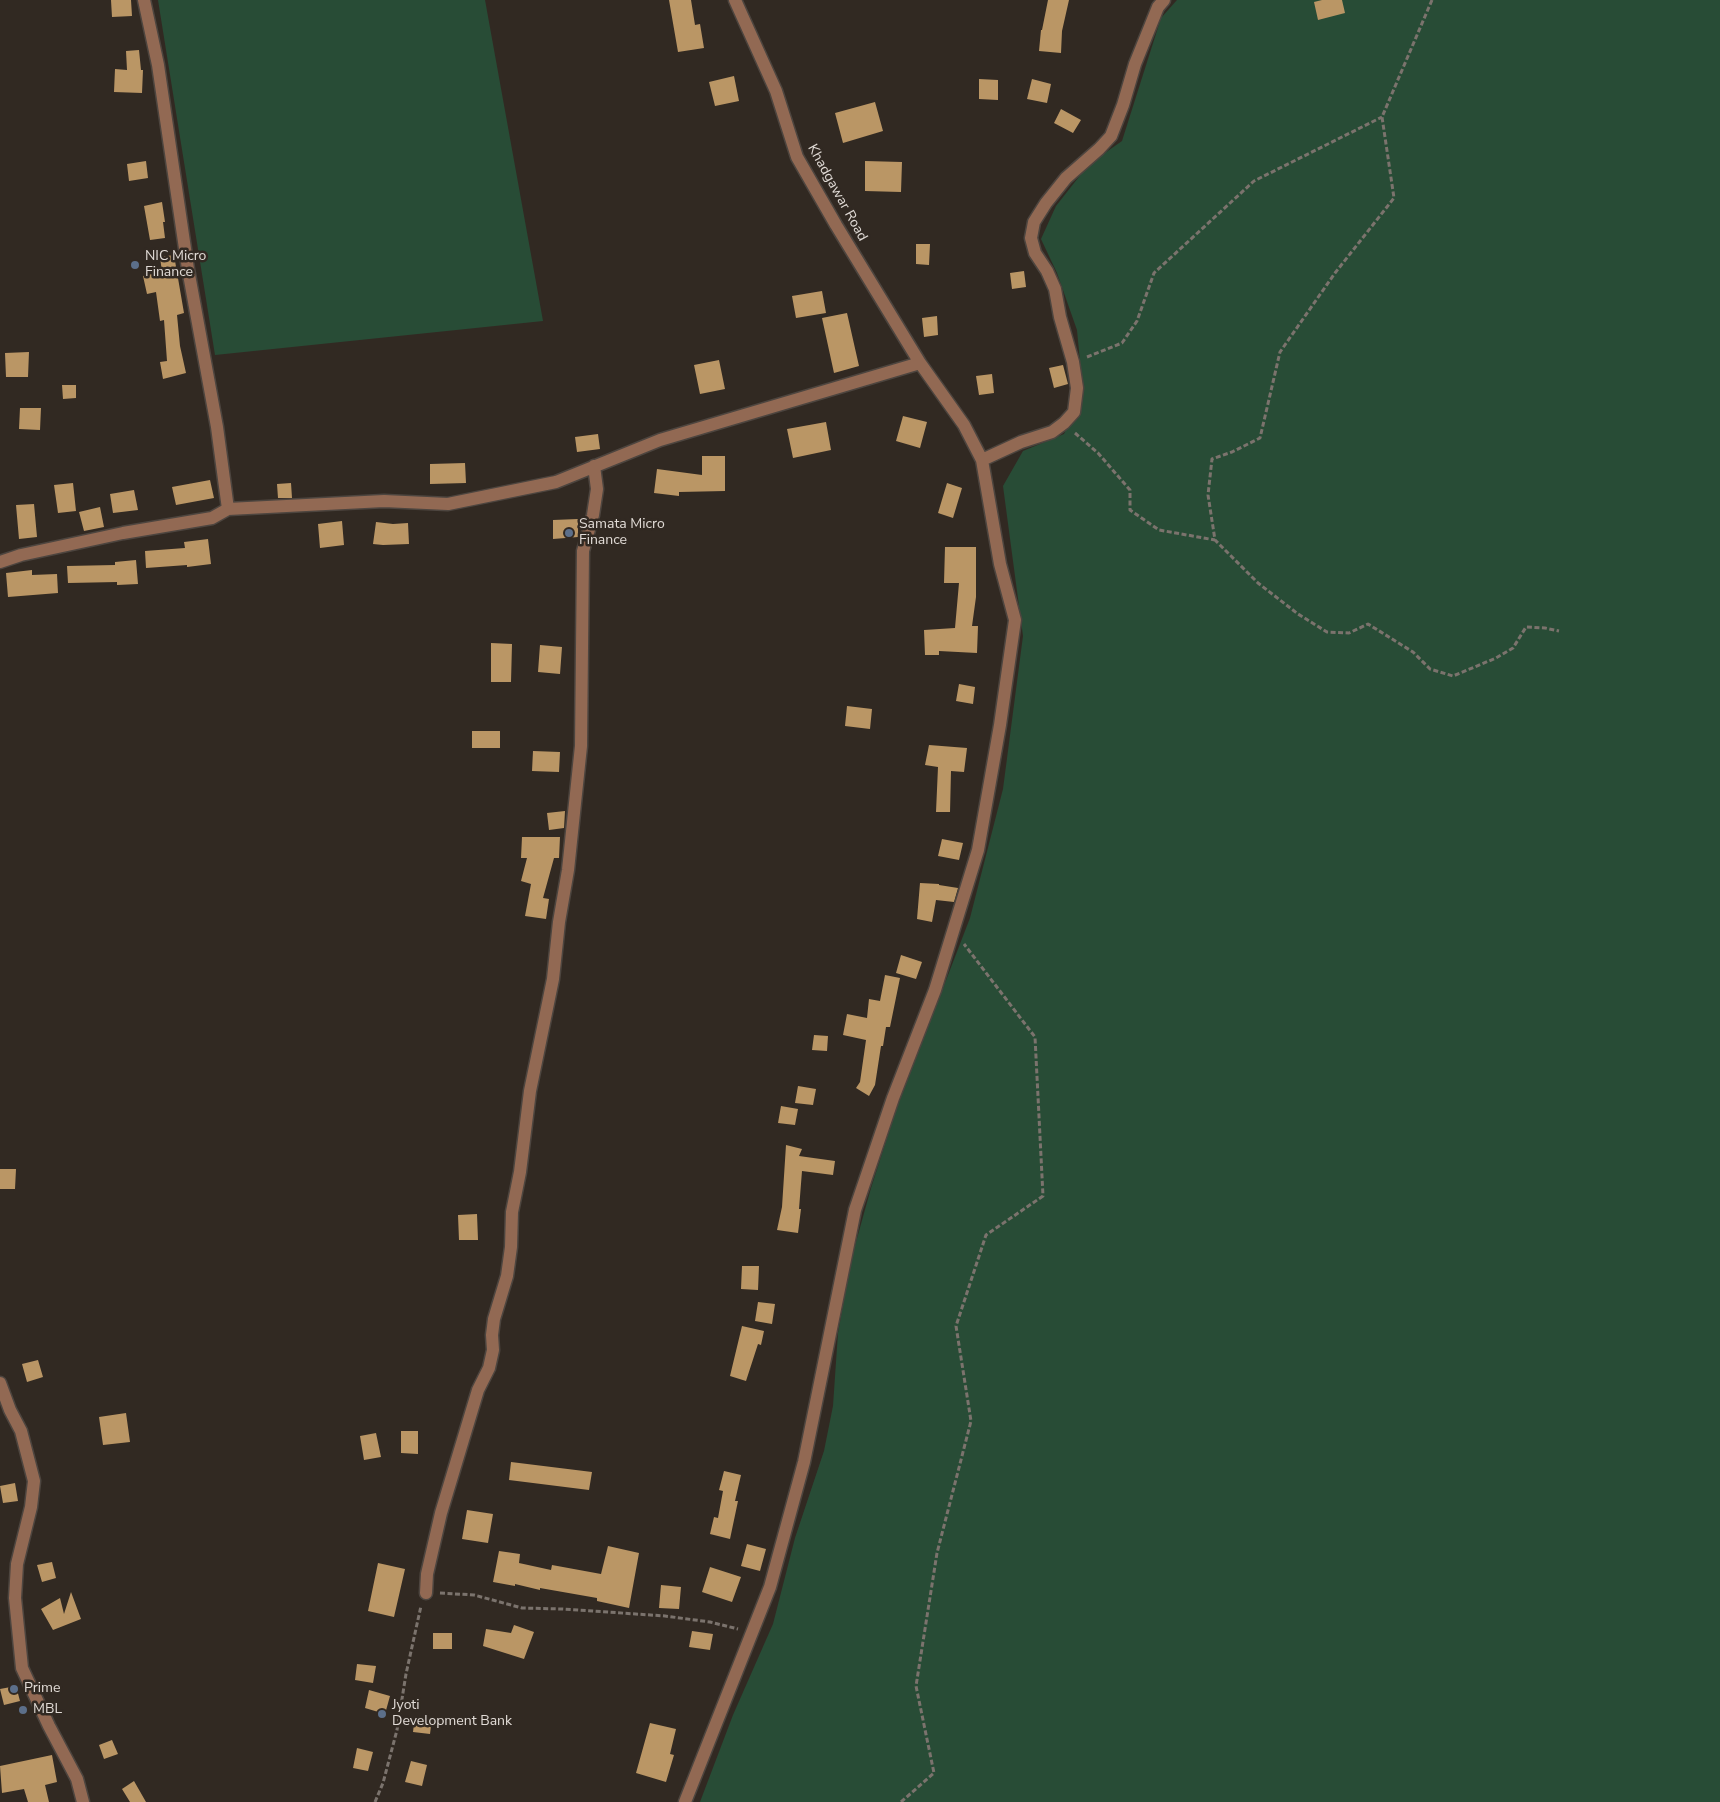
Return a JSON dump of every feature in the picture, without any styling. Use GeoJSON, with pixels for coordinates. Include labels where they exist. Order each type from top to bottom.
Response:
{"type":"FeatureCollection","features":[{"type":"Feature","properties":{"kind":"street"},"geometry":{"type":"LineString","coordinates":[[144,0],[158,64],[188,269],[217,427],[228,509]]}},
{"type":"Feature","properties":{"kind":"street","name":"Khadgawar Road"},"geometry":{"type":"LineString","coordinates":[[685,1802],[770,1587],[804,1462],[855,1210],[893,1098],[935,990],[978,850],[1016,620],[1000,564],[982,460],[964,425],[920,362],[836,225],[797,156],[776,91],[735,0]]}},
{"type":"Feature","properties":{"kind":"street"},"geometry":{"type":"LineString","coordinates":[[982,460],[1021,442],[1052,432],[1074,412],[1077,388],[1073,362],[1054,288],[1047,271],[1035,253],[1031,238],[1034,222],[1046,202],[1066,178],[1100,150],[1111,136],[1123,105],[1135,64],[1158,7],[1164,0]]}},
{"type":"Feature","properties":{"kind":"street"},"geometry":{"type":"LineString","coordinates":[[0,562],[21,555],[123,532],[212,518],[228,509],[384,502],[448,504],[556,482],[660,440],[920,362]]}},
{"type":"Feature","properties":{"kind":"street"},"geometry":{"type":"LineString","coordinates":[[426,1592],[427,1574],[441,1513],[478,1390],[488,1368],[493,1350],[492,1334],[494,1319],[507,1276],[511,1247],[512,1212],[520,1172],[530,1091],[553,979],[582,746],[582,551],[593,515],[596,489],[594,466]]}},
{"type":"Feature","properties":{"kind":"street"},"geometry":{"type":"LineString","coordinates":[[0,1383],[10,1410],[21,1431],[34,1482],[31,1507],[17,1564],[15,1598],[22,1668],[49,1726],[77,1779],[83,1802]]}},
{"type":"Feature","properties":{"kind":"path"},"geometry":{"type":"LineString","coordinates":[[1215,540],[1208,495],[1212,459],[1232,452],[1260,438],[1280,352],[1335,273],[1394,198],[1382,117],[1432,0]]}},
{"type":"Feature","properties":{"kind":"path"},"geometry":{"type":"LineString","coordinates":[[1073,362],[1122,343],[1137,321],[1154,273],[1254,181],[1382,117]]}},
{"type":"Feature","properties":{"kind":"path"},"geometry":{"type":"LineString","coordinates":[[1064,423],[1098,454],[1130,490],[1130,510],[1159,530],[1215,540],[1258,583],[1298,614],[1327,632],[1349,633],[1368,624],[1412,652],[1430,669],[1453,676],[1496,658],[1513,648],[1526,627],[1559,630]]}},
{"type":"Feature","properties":{"kind":"path"},"geometry":{"type":"LineString","coordinates":[[901,1802],[934,1773],[916,1686],[937,1553],[971,1421],[956,1326],[986,1235],[1043,1196],[1035,1037],[954,930]]}},
{"type":"Feature","properties":{"kind":"path"},"geometry":{"type":"LineString","coordinates":[[375,1802],[383,1783],[397,1730],[406,1674],[426,1592],[474,1595],[522,1608],[674,1617],[710,1622],[752,1634]]}},
{"type":"Feature","properties":{"kind":"green space"},"geometry":{"type":"Polygon","coordinates":[[[158,0],[485,0],[543,321],[215,355],[158,0]]]}},
{"type":"Feature","properties":{"kind":"green space"},"geometry":{"type":"Polygon","coordinates":[[[1177,0],[1720,0],[1720,1802],[700,1802],[733,1715],[773,1624],[795,1538],[824,1451],[833,1406],[838,1333],[851,1260],[871,1188],[896,1110],[970,918],[1003,789],[1023,636],[1003,486],[1023,451],[1064,434],[1083,392],[1077,330],[1057,273],[1041,239],[1056,206],[1089,164],[1122,141],[1161,18],[1177,0]]]}},
{"type":"Feature","properties":{"kind":"building"},"geometry":{"type":"Polygon","coordinates":[[[111,0],[131,0],[132,16],[112,17],[111,0]]]}},
{"type":"Feature","properties":{"kind":"building"},"geometry":{"type":"Polygon","coordinates":[[[669,0],[691,0],[695,25],[700,24],[704,48],[678,52],[669,0]]]}},
{"type":"Feature","properties":{"kind":"building"},"geometry":{"type":"Polygon","coordinates":[[[1048,0],[1069,0],[1062,31],[1061,53],[1039,51],[1041,30],[1048,0]]]}},
{"type":"Feature","properties":{"kind":"building"},"geometry":{"type":"Polygon","coordinates":[[[1342,0],[1345,13],[1318,20],[1314,2],[1342,0]]]}},
{"type":"Feature","properties":{"kind":"building"},"geometry":{"type":"Polygon","coordinates":[[[139,50],[141,70],[143,70],[142,93],[114,92],[115,69],[127,70],[126,51],[139,50]]]}},
{"type":"Feature","properties":{"kind":"building"},"geometry":{"type":"Polygon","coordinates":[[[734,76],[739,101],[715,106],[709,82],[734,76]]]}},
{"type":"Feature","properties":{"kind":"building"},"geometry":{"type":"Polygon","coordinates":[[[979,79],[998,80],[998,100],[979,99],[979,79]]]}},
{"type":"Feature","properties":{"kind":"building"},"geometry":{"type":"Polygon","coordinates":[[[1032,79],[1051,84],[1047,103],[1027,99],[1032,79]]]}},
{"type":"Feature","properties":{"kind":"building"},"geometry":{"type":"Polygon","coordinates":[[[875,102],[883,131],[843,143],[835,113],[875,102]]]}},
{"type":"Feature","properties":{"kind":"building"},"geometry":{"type":"Polygon","coordinates":[[[1061,109],[1081,120],[1073,133],[1054,123],[1061,109]]]}},
{"type":"Feature","properties":{"kind":"building"},"geometry":{"type":"Polygon","coordinates":[[[146,161],[148,178],[129,181],[127,164],[146,161]]]}},
{"type":"Feature","properties":{"kind":"building"},"geometry":{"type":"Polygon","coordinates":[[[865,161],[902,162],[901,192],[865,191],[865,161]]]}},
{"type":"Feature","properties":{"kind":"building"},"geometry":{"type":"Polygon","coordinates":[[[162,202],[165,238],[150,240],[144,206],[162,202]]]}},
{"type":"Feature","properties":{"kind":"building"},"geometry":{"type":"Polygon","coordinates":[[[916,244],[930,244],[929,265],[916,264],[916,244]]]}},
{"type":"Feature","properties":{"kind":"building"},"geometry":{"type":"Polygon","coordinates":[[[174,255],[184,313],[177,315],[180,346],[186,373],[163,379],[160,362],[167,361],[164,320],[160,321],[156,292],[147,294],[143,276],[162,272],[160,257],[174,255]]]}},
{"type":"Feature","properties":{"kind":"building"},"geometry":{"type":"Polygon","coordinates":[[[1024,271],[1026,287],[1012,289],[1010,273],[1024,271]]]}},
{"type":"Feature","properties":{"kind":"building"},"geometry":{"type":"Polygon","coordinates":[[[822,291],[826,313],[796,318],[792,296],[822,291]]]}},
{"type":"Feature","properties":{"kind":"building"},"geometry":{"type":"Polygon","coordinates":[[[847,313],[859,366],[834,373],[822,318],[847,313]]]}},
{"type":"Feature","properties":{"kind":"building"},"geometry":{"type":"Polygon","coordinates":[[[937,316],[938,335],[924,337],[922,318],[937,316]]]}},
{"type":"Feature","properties":{"kind":"building"},"geometry":{"type":"Polygon","coordinates":[[[29,352],[28,377],[6,377],[5,353],[29,352]]]}},
{"type":"Feature","properties":{"kind":"building"},"geometry":{"type":"Polygon","coordinates":[[[719,360],[725,389],[700,394],[694,365],[719,360]]]}},
{"type":"Feature","properties":{"kind":"building"},"geometry":{"type":"Polygon","coordinates":[[[1063,365],[1068,384],[1054,388],[1049,368],[1063,365]]]}},
{"type":"Feature","properties":{"kind":"building"},"geometry":{"type":"Polygon","coordinates":[[[992,374],[994,393],[979,395],[976,376],[992,374]]]}},
{"type":"Feature","properties":{"kind":"building"},"geometry":{"type":"Polygon","coordinates":[[[62,385],[76,385],[76,398],[63,399],[62,385]]]}},
{"type":"Feature","properties":{"kind":"building"},"geometry":{"type":"Polygon","coordinates":[[[20,408],[41,408],[40,430],[19,429],[20,408]]]}},
{"type":"Feature","properties":{"kind":"building"},"geometry":{"type":"Polygon","coordinates":[[[903,416],[927,422],[920,448],[896,441],[903,416]]]}},
{"type":"Feature","properties":{"kind":"building"},"geometry":{"type":"Polygon","coordinates":[[[826,422],[831,450],[793,458],[787,429],[826,422]]]}},
{"type":"Feature","properties":{"kind":"building"},"geometry":{"type":"Polygon","coordinates":[[[598,434],[600,449],[577,452],[575,437],[598,434]]]}},
{"type":"Feature","properties":{"kind":"building"},"geometry":{"type":"Polygon","coordinates":[[[702,456],[725,456],[725,491],[679,492],[679,496],[654,493],[657,469],[702,475],[702,456]]]}},
{"type":"Feature","properties":{"kind":"building"},"geometry":{"type":"Polygon","coordinates":[[[465,463],[466,483],[430,484],[430,464],[465,463]]]}},
{"type":"Feature","properties":{"kind":"building"},"geometry":{"type":"Polygon","coordinates":[[[210,480],[214,498],[176,505],[172,487],[210,480]]]}},
{"type":"Feature","properties":{"kind":"building"},"geometry":{"type":"Polygon","coordinates":[[[73,483],[76,511],[58,513],[54,485],[73,483]]]}},
{"type":"Feature","properties":{"kind":"building"},"geometry":{"type":"Polygon","coordinates":[[[291,483],[292,498],[278,498],[277,484],[291,483]]]}},
{"type":"Feature","properties":{"kind":"building"},"geometry":{"type":"Polygon","coordinates":[[[947,483],[962,488],[953,518],[938,513],[947,483]]]}},
{"type":"Feature","properties":{"kind":"building"},"geometry":{"type":"Polygon","coordinates":[[[134,490],[138,510],[113,513],[110,494],[134,490]]]}},
{"type":"Feature","properties":{"kind":"building"},"geometry":{"type":"Polygon","coordinates":[[[34,504],[37,537],[19,539],[16,505],[34,504]]]}},
{"type":"Feature","properties":{"kind":"building"},"geometry":{"type":"Polygon","coordinates":[[[100,507],[104,527],[84,531],[79,512],[100,507]]]}},
{"type":"Feature","properties":{"kind":"building"},"geometry":{"type":"Polygon","coordinates":[[[578,519],[578,537],[553,539],[553,520],[578,519]]]}},
{"type":"Feature","properties":{"kind":"building"},"geometry":{"type":"Polygon","coordinates":[[[342,521],[344,545],[320,548],[318,524],[342,521]]]}},
{"type":"Feature","properties":{"kind":"building"},"geometry":{"type":"Polygon","coordinates":[[[376,522],[408,523],[409,544],[373,544],[376,522]]]}},
{"type":"Feature","properties":{"kind":"building"},"geometry":{"type":"Polygon","coordinates":[[[208,539],[211,564],[187,567],[187,565],[146,568],[145,551],[185,548],[184,542],[208,539]]]}},
{"type":"Feature","properties":{"kind":"building"},"geometry":{"type":"Polygon","coordinates":[[[945,547],[976,547],[976,597],[972,626],[978,626],[977,653],[939,651],[939,655],[925,655],[924,630],[955,628],[959,583],[944,583],[945,547]]]}},
{"type":"Feature","properties":{"kind":"building"},"geometry":{"type":"Polygon","coordinates":[[[136,560],[138,584],[117,585],[117,582],[68,583],[67,566],[115,565],[115,562],[136,560]]]}},
{"type":"Feature","properties":{"kind":"building"},"geometry":{"type":"Polygon","coordinates":[[[32,570],[32,575],[57,574],[58,593],[8,597],[6,573],[32,570]]]}},
{"type":"Feature","properties":{"kind":"building"},"geometry":{"type":"Polygon","coordinates":[[[491,643],[512,644],[511,682],[491,682],[491,643]]]}},
{"type":"Feature","properties":{"kind":"building"},"geometry":{"type":"Polygon","coordinates":[[[540,645],[562,647],[560,674],[538,672],[540,645]]]}},
{"type":"Feature","properties":{"kind":"building"},"geometry":{"type":"Polygon","coordinates":[[[959,684],[975,687],[973,704],[956,701],[959,684]]]}},
{"type":"Feature","properties":{"kind":"building"},"geometry":{"type":"Polygon","coordinates":[[[847,706],[872,709],[870,729],[845,726],[847,706]]]}},
{"type":"Feature","properties":{"kind":"building"},"geometry":{"type":"Polygon","coordinates":[[[472,731],[500,731],[500,748],[472,748],[472,731]]]}},
{"type":"Feature","properties":{"kind":"building"},"geometry":{"type":"Polygon","coordinates":[[[929,745],[967,748],[964,772],[951,771],[950,812],[936,812],[938,767],[925,765],[929,745]]]}},
{"type":"Feature","properties":{"kind":"building"},"geometry":{"type":"Polygon","coordinates":[[[533,751],[560,752],[559,772],[532,771],[533,751]]]}},
{"type":"Feature","properties":{"kind":"building"},"geometry":{"type":"Polygon","coordinates":[[[565,811],[564,828],[549,830],[547,813],[565,811]]]}},
{"type":"Feature","properties":{"kind":"building"},"geometry":{"type":"Polygon","coordinates":[[[522,837],[560,837],[559,858],[554,858],[543,898],[549,899],[546,919],[525,916],[531,884],[521,881],[527,858],[521,858],[522,837]]]}},
{"type":"Feature","properties":{"kind":"building"},"geometry":{"type":"Polygon","coordinates":[[[942,839],[963,843],[959,860],[938,856],[942,839]]]}},
{"type":"Feature","properties":{"kind":"building"},"geometry":{"type":"Polygon","coordinates":[[[920,883],[958,888],[954,902],[936,900],[932,922],[917,919],[920,883]]]}},
{"type":"Feature","properties":{"kind":"building"},"geometry":{"type":"Polygon","coordinates":[[[901,955],[922,962],[916,979],[896,973],[901,955]]]}},
{"type":"Feature","properties":{"kind":"building"},"geometry":{"type":"Polygon","coordinates":[[[885,975],[900,978],[890,1027],[886,1027],[883,1046],[881,1046],[875,1085],[869,1096],[856,1088],[860,1082],[866,1040],[843,1035],[847,1014],[867,1018],[869,999],[880,1001],[885,975]]]}},
{"type":"Feature","properties":{"kind":"building"},"geometry":{"type":"Polygon","coordinates":[[[814,1035],[828,1036],[827,1051],[812,1050],[814,1035]]]}},
{"type":"Feature","properties":{"kind":"building"},"geometry":{"type":"Polygon","coordinates":[[[798,1086],[816,1089],[813,1105],[795,1103],[798,1086]]]}},
{"type":"Feature","properties":{"kind":"building"},"geometry":{"type":"Polygon","coordinates":[[[781,1106],[798,1109],[795,1125],[778,1123],[781,1106]]]}},
{"type":"Feature","properties":{"kind":"building"},"geometry":{"type":"Polygon","coordinates":[[[786,1145],[802,1149],[799,1156],[835,1161],[833,1175],[802,1171],[798,1233],[777,1230],[782,1207],[786,1145]]]}},
{"type":"Feature","properties":{"kind":"building"},"geometry":{"type":"Polygon","coordinates":[[[0,1169],[16,1169],[15,1189],[0,1189],[0,1169]]]}},
{"type":"Feature","properties":{"kind":"building"},"geometry":{"type":"Polygon","coordinates":[[[477,1214],[478,1240],[459,1240],[458,1215],[477,1214]]]}},
{"type":"Feature","properties":{"kind":"building"},"geometry":{"type":"Polygon","coordinates":[[[742,1266],[759,1266],[758,1290],[741,1289],[742,1266]]]}},
{"type":"Feature","properties":{"kind":"building"},"geometry":{"type":"Polygon","coordinates":[[[758,1302],[775,1304],[772,1324],[755,1321],[758,1302]]]}},
{"type":"Feature","properties":{"kind":"building"},"geometry":{"type":"Polygon","coordinates":[[[742,1326],[764,1331],[761,1345],[758,1344],[746,1381],[730,1376],[742,1326]]]}},
{"type":"Feature","properties":{"kind":"building"},"geometry":{"type":"Polygon","coordinates":[[[38,1360],[43,1377],[27,1382],[22,1364],[38,1360]]]}},
{"type":"Feature","properties":{"kind":"building"},"geometry":{"type":"Polygon","coordinates":[[[126,1413],[130,1442],[103,1445],[99,1417],[126,1413]]]}},
{"type":"Feature","properties":{"kind":"building"},"geometry":{"type":"Polygon","coordinates":[[[401,1431],[418,1431],[418,1454],[401,1453],[401,1431]]]}},
{"type":"Feature","properties":{"kind":"building"},"geometry":{"type":"Polygon","coordinates":[[[376,1433],[381,1457],[364,1460],[360,1436],[376,1433]]]}},
{"type":"Feature","properties":{"kind":"building"},"geometry":{"type":"Polygon","coordinates":[[[511,1462],[592,1472],[589,1490],[509,1480],[511,1462]]]}},
{"type":"Feature","properties":{"kind":"building"},"geometry":{"type":"Polygon","coordinates":[[[724,1471],[741,1475],[735,1501],[738,1501],[730,1539],[710,1534],[714,1517],[718,1518],[723,1491],[719,1490],[724,1471]]]}},
{"type":"Feature","properties":{"kind":"building"},"geometry":{"type":"Polygon","coordinates":[[[15,1483],[18,1501],[3,1503],[0,1486],[15,1483]]]}},
{"type":"Feature","properties":{"kind":"building"},"geometry":{"type":"Polygon","coordinates":[[[467,1510],[493,1514],[488,1543],[462,1539],[467,1510]]]}},
{"type":"Feature","properties":{"kind":"building"},"geometry":{"type":"Polygon","coordinates":[[[747,1544],[766,1549],[760,1571],[741,1566],[747,1544]]]}},
{"type":"Feature","properties":{"kind":"building"},"geometry":{"type":"Polygon","coordinates":[[[608,1546],[639,1553],[629,1608],[597,1601],[597,1598],[493,1582],[499,1551],[520,1554],[519,1563],[551,1570],[552,1565],[601,1574],[608,1546]]]}},
{"type":"Feature","properties":{"kind":"building"},"geometry":{"type":"Polygon","coordinates":[[[52,1562],[56,1578],[42,1582],[37,1565],[52,1562]]]}},
{"type":"Feature","properties":{"kind":"building"},"geometry":{"type":"Polygon","coordinates":[[[378,1563],[405,1569],[394,1617],[368,1611],[378,1563]]]}},
{"type":"Feature","properties":{"kind":"building"},"geometry":{"type":"Polygon","coordinates":[[[710,1567],[741,1577],[732,1602],[702,1592],[710,1567]]]}},
{"type":"Feature","properties":{"kind":"building"},"geometry":{"type":"Polygon","coordinates":[[[661,1585],[681,1587],[679,1609],[659,1608],[661,1585]]]}},
{"type":"Feature","properties":{"kind":"building"},"geometry":{"type":"Polygon","coordinates":[[[71,1592],[81,1619],[53,1630],[41,1609],[60,1598],[64,1614],[71,1592]]]}},
{"type":"Feature","properties":{"kind":"building"},"geometry":{"type":"Polygon","coordinates":[[[514,1625],[534,1632],[524,1659],[483,1646],[486,1629],[511,1633],[514,1625]]]}},
{"type":"Feature","properties":{"kind":"building"},"geometry":{"type":"Polygon","coordinates":[[[692,1631],[713,1634],[710,1650],[689,1647],[692,1631]]]}},
{"type":"Feature","properties":{"kind":"building"},"geometry":{"type":"Polygon","coordinates":[[[433,1633],[452,1633],[452,1649],[433,1649],[433,1633]]]}},
{"type":"Feature","properties":{"kind":"building"},"geometry":{"type":"Polygon","coordinates":[[[357,1664],[376,1666],[373,1683],[355,1680],[357,1664]]]}},
{"type":"Feature","properties":{"kind":"building"},"geometry":{"type":"Polygon","coordinates":[[[16,1686],[20,1701],[4,1705],[0,1689],[16,1686]]]}},
{"type":"Feature","properties":{"kind":"building"},"geometry":{"type":"Polygon","coordinates":[[[369,1690],[390,1696],[385,1714],[365,1708],[369,1690]]]}},
{"type":"Feature","properties":{"kind":"building"},"geometry":{"type":"Polygon","coordinates":[[[415,1716],[432,1718],[430,1734],[413,1732],[415,1716]]]}},
{"type":"Feature","properties":{"kind":"building"},"geometry":{"type":"Polygon","coordinates":[[[650,1723],[676,1729],[670,1754],[674,1755],[666,1782],[636,1773],[650,1723]]]}},
{"type":"Feature","properties":{"kind":"building"},"geometry":{"type":"Polygon","coordinates":[[[112,1740],[118,1754],[104,1759],[99,1745],[112,1740]]]}},
{"type":"Feature","properties":{"kind":"building"},"geometry":{"type":"Polygon","coordinates":[[[357,1748],[373,1752],[368,1771],[353,1768],[357,1748]]]}},
{"type":"Feature","properties":{"kind":"building"},"geometry":{"type":"Polygon","coordinates":[[[52,1755],[57,1782],[45,1785],[49,1802],[28,1802],[24,1789],[2,1793],[0,1766],[52,1755]]]}},
{"type":"Feature","properties":{"kind":"building"},"geometry":{"type":"Polygon","coordinates":[[[411,1761],[427,1765],[422,1786],[405,1782],[411,1761]]]}},
{"type":"Feature","properties":{"kind":"building"},"geometry":{"type":"Polygon","coordinates":[[[134,1781],[146,1802],[130,1802],[122,1789],[134,1781]]]}},
{"type":"Feature","properties":{"kind":"place","name":"NIC Micro Finance"},"geometry":{"type":"Point","coordinates":[135,265]}},
{"type":"Feature","properties":{"kind":"place","name":"Samata Micro Finance"},"geometry":{"type":"Point","coordinates":[569,533]}},
{"type":"Feature","properties":{"kind":"place","name":"Prime"},"geometry":{"type":"Point","coordinates":[14,1689]}},
{"type":"Feature","properties":{"kind":"place","name":"MBL"},"geometry":{"type":"Point","coordinates":[23,1710]}},
{"type":"Feature","properties":{"kind":"place","name":"Jyoti Development Bank"},"geometry":{"type":"Point","coordinates":[382,1714]}}]}
